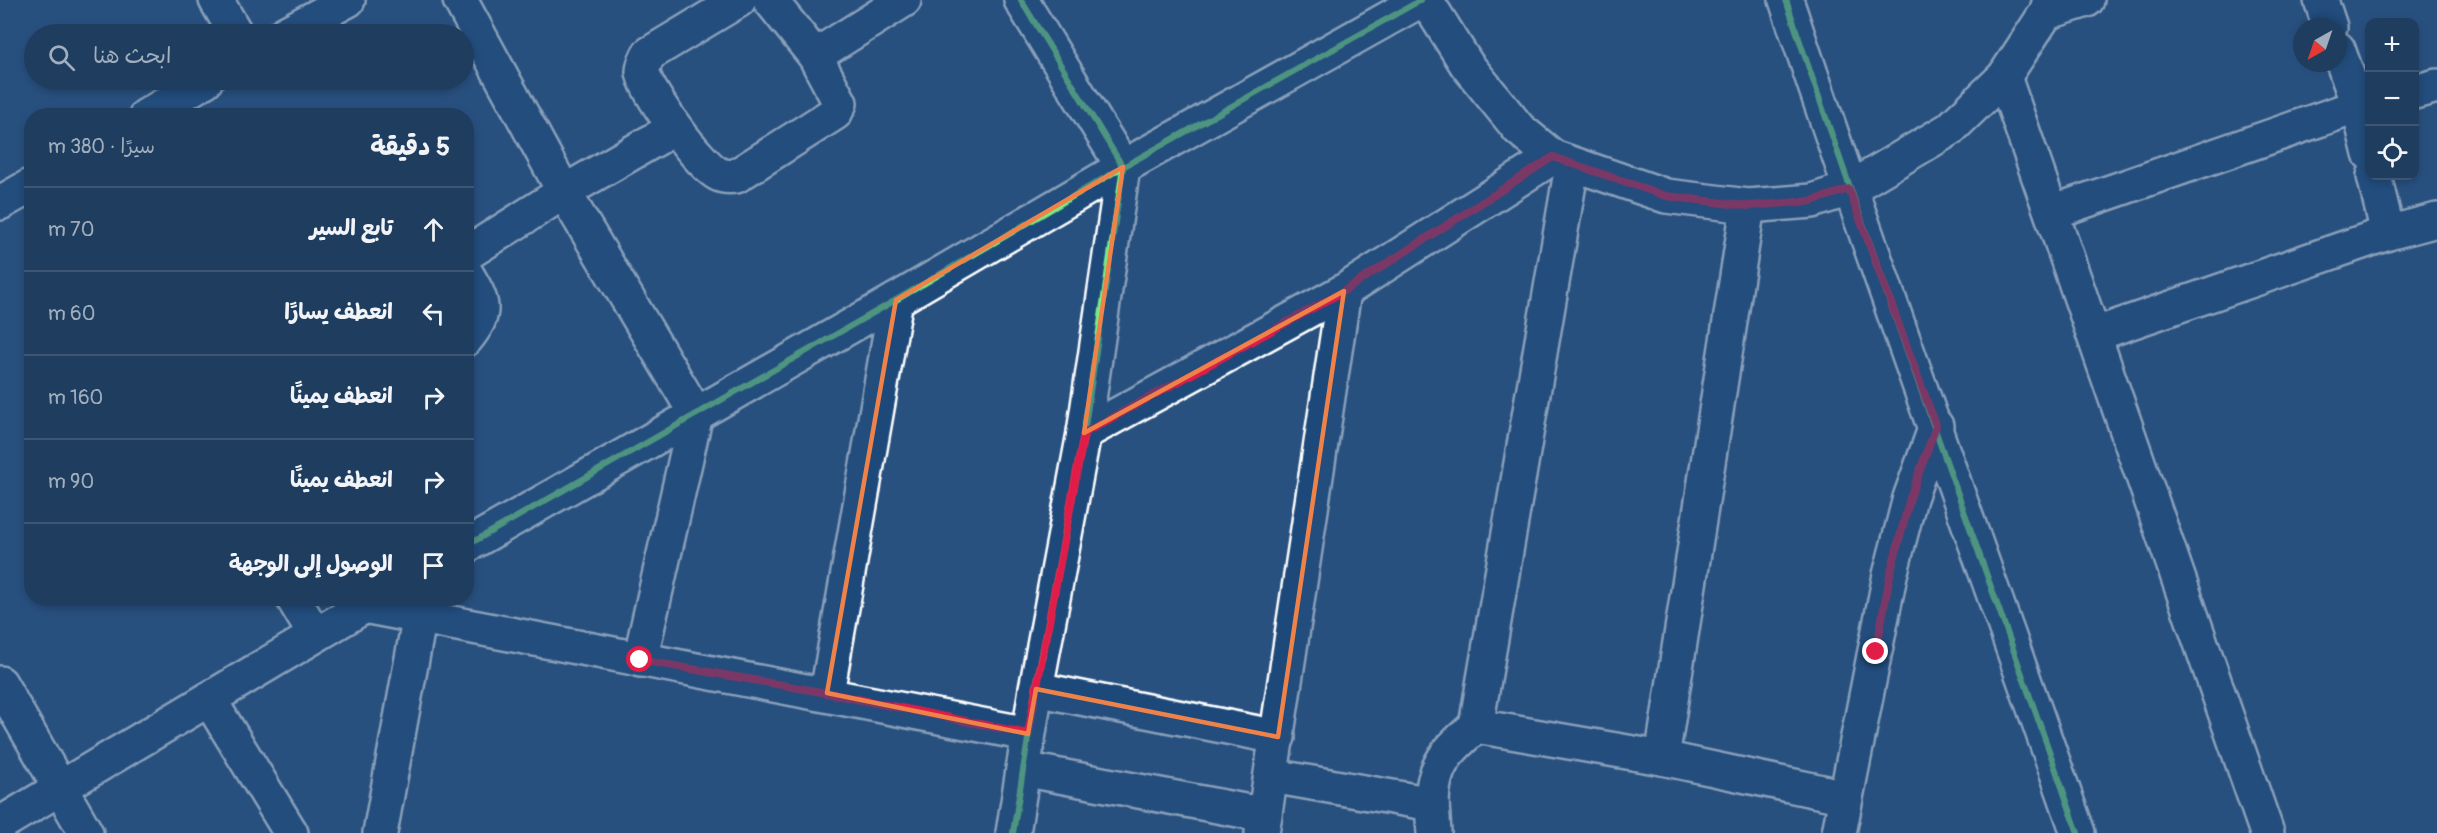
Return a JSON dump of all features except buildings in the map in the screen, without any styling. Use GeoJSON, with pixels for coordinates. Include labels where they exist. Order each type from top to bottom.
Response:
{"type":"FeatureCollection","features":[{"type":"Feature","properties":{"kind":"street"},"geometry":{"type":"LineString","coordinates":[[216,0],[230,24]]}},
{"type":"Feature","properties":{"kind":"street"},"geometry":{"type":"LineString","coordinates":[[303,24],[348,0]]}},
{"type":"Feature","properties":{"kind":"street"},"geometry":{"type":"LineString","coordinates":[[460,0],[473,24]]}},
{"type":"Feature","properties":{"kind":"street"},"geometry":{"type":"LineString","coordinates":[[739,0],[649,54],[644,63],[646,81],[675,128],[705,164],[717,174],[728,177],[736,176],[835,113],[839,107],[840,99],[815,56],[770,0]]}},
{"type":"Feature","properties":{"kind":"street"},"geometry":{"type":"LineString","coordinates":[[815,56],[904,0]]}},
{"type":"Feature","properties":{"kind":"street"},"geometry":{"type":"LineString","coordinates":[[1013,833],[1028,734],[1084,433],[1123,167],[1021,0]]}},
{"type":"Feature","properties":{"kind":"street"},"geometry":{"type":"LineString","coordinates":[[474,541],[1123,167],[1424,0],[1474,74],[1519,129],[1563,161],[1666,196],[1748,206],[1812,201],[1849,189],[1950,129],[2004,77],[2048,7],[2087,0]]}},
{"type":"Feature","properties":{"kind":"street"},"geometry":{"type":"LineString","coordinates":[[1786,0],[1849,189],[1936,426],[2078,833]]}},
{"type":"Feature","properties":{"kind":"street"},"geometry":{"type":"LineString","coordinates":[[2321,0],[2327,18]]}},
{"type":"Feature","properties":{"kind":"street"},"geometry":{"type":"LineString","coordinates":[[474,26],[564,192],[696,414],[640,660]]}},
{"type":"Feature","properties":{"kind":"street"},"geometry":{"type":"LineString","coordinates":[[2347,68],[2364,104],[2367,126]]}},
{"type":"Feature","properties":{"kind":"street"},"geometry":{"type":"LineString","coordinates":[[2004,77],[2096,334],[2267,833]]}},
{"type":"Feature","properties":{"kind":"street"},"geometry":{"type":"LineString","coordinates":[[2419,91],[2437,86]]}},
{"type":"Feature","properties":{"kind":"street"},"geometry":{"type":"LineString","coordinates":[[160,108],[190,90]]}},
{"type":"Feature","properties":{"kind":"street"},"geometry":{"type":"LineString","coordinates":[[2053,212],[2364,104]]}},
{"type":"Feature","properties":{"kind":"street"},"geometry":{"type":"LineString","coordinates":[[474,249],[564,192],[675,128]]}},
{"type":"Feature","properties":{"kind":"street"},"geometry":{"type":"LineString","coordinates":[[1084,433],[1344,291],[1563,161]]}},
{"type":"Feature","properties":{"kind":"street"},"geometry":{"type":"LineString","coordinates":[[1272,776],[1433,818],[1432,783],[1439,766],[1453,746],[1476,726],[1563,161]]}},
{"type":"Feature","properties":{"kind":"street"},"geometry":{"type":"LineString","coordinates":[[2375,180],[2388,233]]}},
{"type":"Feature","properties":{"kind":"street"},"geometry":{"type":"LineString","coordinates":[[0,203],[24,190]]}},
{"type":"Feature","properties":{"kind":"street"},"geometry":{"type":"LineString","coordinates":[[1662,758],[1748,206]]}},
{"type":"Feature","properties":{"kind":"street"},"geometry":{"type":"LineString","coordinates":[[2096,334],[2388,233],[2437,220]]}},
{"type":"Feature","properties":{"kind":"street"},"geometry":{"type":"LineString","coordinates":[[474,287],[481,299],[482,310],[474,329]]}},
{"type":"Feature","properties":{"kind":"street"},"geometry":{"type":"LineString","coordinates":[[1023,769],[1264,824],[1344,291]]}},
{"type":"Feature","properties":{"kind":"street"},"geometry":{"type":"LineString","coordinates":[[827,693],[896,300]]}},
{"type":"Feature","properties":{"kind":"street"},"geometry":{"type":"LineString","coordinates":[[1839,833],[1890,575],[1910,498],[1936,426]]}},
{"type":"Feature","properties":{"kind":"street"},"geometry":{"type":"LineString","coordinates":[[298,606],[315,635]]}},
{"type":"Feature","properties":{"kind":"street"},"geometry":{"type":"LineString","coordinates":[[0,824],[364,606]]}},
{"type":"Feature","properties":{"kind":"street"},"geometry":{"type":"LineString","coordinates":[[386,606],[640,660],[827,693],[1028,734]]}},
{"type":"Feature","properties":{"kind":"street"},"geometry":{"type":"LineString","coordinates":[[380,833],[420,615]]}},
{"type":"Feature","properties":{"kind":"street"},"geometry":{"type":"LineString","coordinates":[[0,683],[86,833]]}},
{"type":"Feature","properties":{"kind":"street"},"geometry":{"type":"LineString","coordinates":[[1036,689],[1278,736]]}},
{"type":"Feature","properties":{"kind":"street"},"geometry":{"type":"LineString","coordinates":[[209,699],[291,833]]}},
{"type":"Feature","properties":{"kind":"street"},"geometry":{"type":"LineString","coordinates":[[1476,726],[1662,758],[1846,797]]}},
{"type":"Feature","properties":{"kind":"highlighted area"},"geometry":{"type":"Polygon","coordinates":[[[1123,167],[1084,433],[1344,291],[1278,737],[1036,689],[1028,734],[827,693],[896,300],[1123,167]]]}},
{"type":"Feature","properties":{"kind":"cycle path"},"geometry":{"type":"LineString","coordinates":[[1013,833],[1036,689],[1084,433],[1123,167],[1021,0]]}},
{"type":"Feature","properties":{"kind":"cycle path"},"geometry":{"type":"LineString","coordinates":[[474,541],[1123,167],[1421,0]]}},
{"type":"Feature","properties":{"kind":"cycle path"},"geometry":{"type":"LineString","coordinates":[[1786,0],[2078,833]]}},
{"type":"Feature","properties":{"kind":"route"},"geometry":{"type":"LineString","coordinates":[[640,660],[827,693],[1028,734],[1084,433],[1344,291],[1553,157],[1572,166],[1666,196],[1748,206],[1812,201],[1849,189],[1936,426],[1910,498],[1890,575],[1876,652]]}}]}
